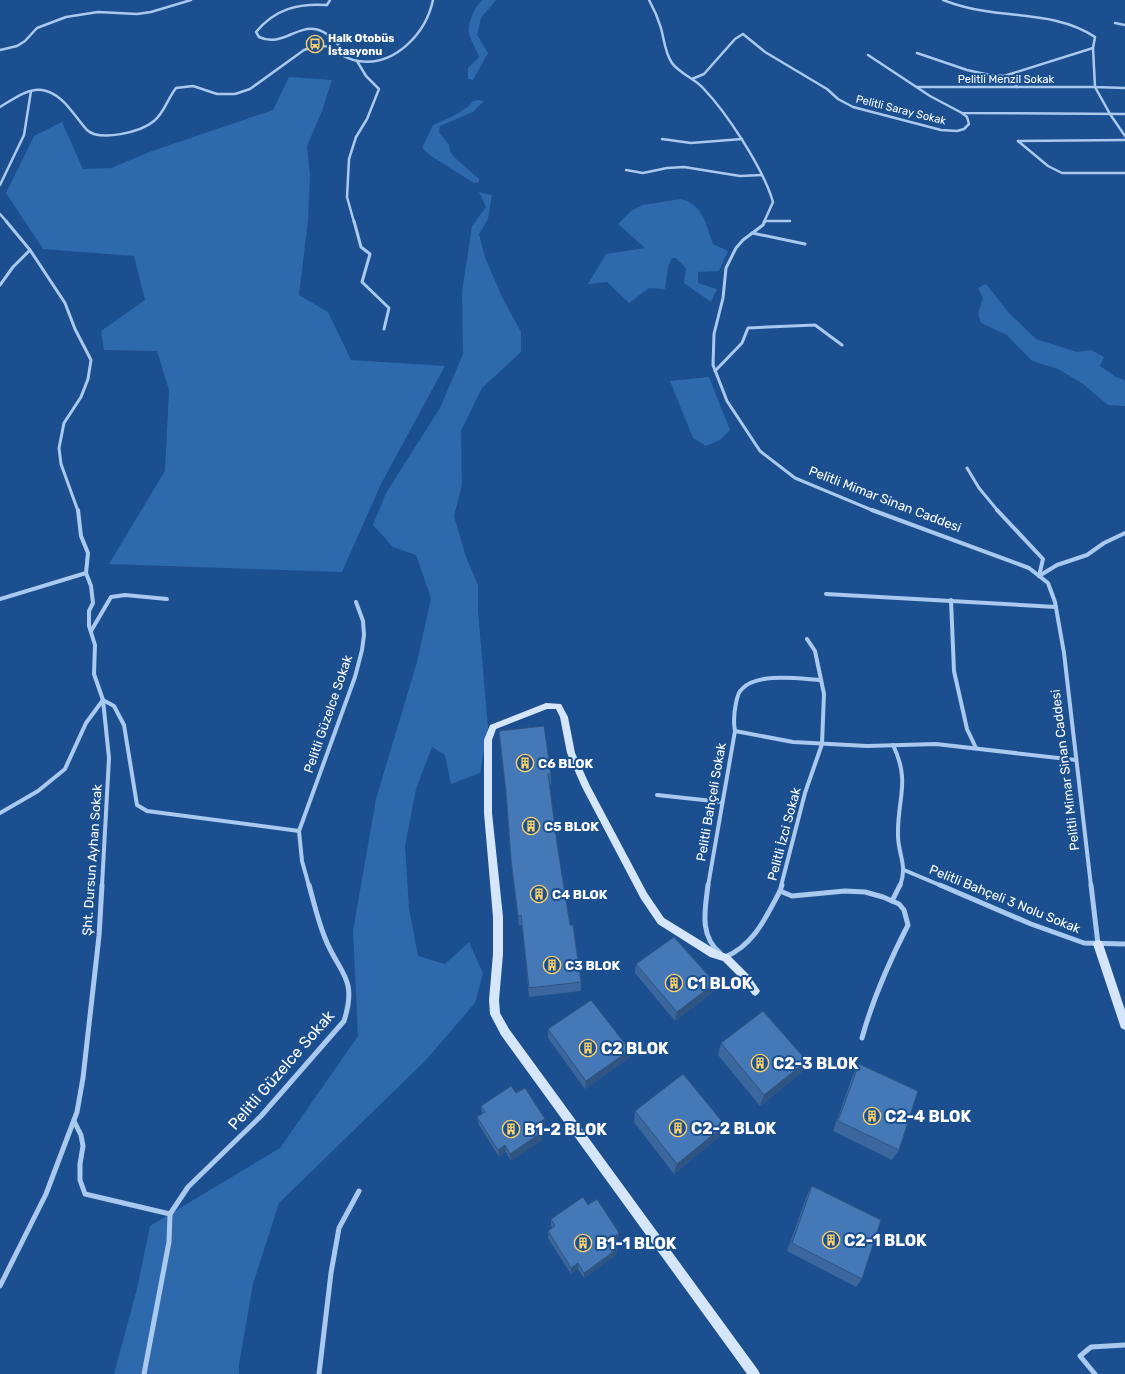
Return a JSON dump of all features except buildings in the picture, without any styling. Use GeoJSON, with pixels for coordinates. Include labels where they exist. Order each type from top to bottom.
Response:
{"type":"FeatureCollection","features":[{"type":"Feature","properties":{"kind":"street"},"geometry":{"type":"LineString","coordinates":[[0,50],[17,46],[26,41],[37,28],[66,17],[98,12],[137,14],[151,12],[191,0]]}},
{"type":"Feature","properties":{"kind":"street"},"geometry":{"type":"LineString","coordinates":[[330,0],[327,5],[307,4],[291,7],[265,20],[256,32],[258,36],[264,40],[271,40],[278,39],[301,30],[312,29],[323,31],[333,38],[348,57]]}},
{"type":"Feature","properties":{"kind":"street"},"geometry":{"type":"LineString","coordinates":[[0,107],[31,91],[41,90],[52,94],[69,108],[92,133],[105,135],[130,132],[154,121],[176,88],[193,86],[217,94],[228,95],[244,92],[304,50],[314,46],[333,47],[357,61],[368,62],[381,60],[412,41],[422,31],[433,6],[433,0]]}},
{"type":"Feature","properties":{"kind":"street","name":"Pelitli Mimar Sinan Caddesi"},"geometry":{"type":"LineString","coordinates":[[649,0],[655,12],[666,50],[671,61],[682,73],[692,79],[708,94],[742,139],[770,191],[773,202],[763,225],[736,248],[726,268],[723,298],[714,334],[713,365],[715,371],[727,401],[760,451],[795,478],[867,508],[1029,568],[1048,583],[1056,607],[1064,653],[1098,944],[1121,1002],[1125,1025]]}},
{"type":"Feature","properties":{"kind":"street"},"geometry":{"type":"LineString","coordinates":[[943,0],[983,10],[1070,25],[1082,29],[1095,37],[1093,48],[1095,87],[1110,114],[1125,136]]}},
{"type":"Feature","properties":{"kind":"street"},"geometry":{"type":"LineString","coordinates":[[1115,23],[1125,25]]}},
{"type":"Feature","properties":{"kind":"street","name":"Pelitli Saray Sokak"},"geometry":{"type":"LineString","coordinates":[[692,79],[704,74],[735,39],[743,34],[765,52],[827,89],[838,99],[854,107],[881,116],[950,131],[964,128],[969,124],[967,117],[962,113]]}},
{"type":"Feature","properties":{"kind":"street"},"geometry":{"type":"LineString","coordinates":[[917,54],[967,70],[990,75],[1004,76],[1093,48]]}},
{"type":"Feature","properties":{"kind":"street"},"geometry":{"type":"LineString","coordinates":[[868,55],[916,87],[962,113]]}},
{"type":"Feature","properties":{"kind":"street"},"geometry":{"type":"LineString","coordinates":[[357,61],[360,69],[371,83],[379,89],[367,119],[356,137],[349,159],[347,197],[361,246],[370,254],[362,282],[388,308],[384,329]]}},
{"type":"Feature","properties":{"kind":"street"},"geometry":{"type":"LineString","coordinates":[[1004,76],[1014,82],[1017,87]]}},
{"type":"Feature","properties":{"kind":"street","name":"Pelitli Menzil Sokak"},"geometry":{"type":"LineString","coordinates":[[916,87],[1125,88]]}},
{"type":"Feature","properties":{"kind":"street"},"geometry":{"type":"LineString","coordinates":[[0,185],[24,135],[31,91]]}},
{"type":"Feature","properties":{"kind":"street","name":"Pelitli Saray Sokak"},"geometry":{"type":"LineString","coordinates":[[962,113],[1125,114]]}},
{"type":"Feature","properties":{"kind":"street"},"geometry":{"type":"LineString","coordinates":[[662,140],[671,142],[697,143],[742,139]]}},
{"type":"Feature","properties":{"kind":"street"},"geometry":{"type":"LineString","coordinates":[[1125,140],[1018,141],[1048,166],[1062,173],[1125,173]]}},
{"type":"Feature","properties":{"kind":"street"},"geometry":{"type":"LineString","coordinates":[[626,170],[643,173],[667,168],[684,167],[740,176],[762,175]]}},
{"type":"Feature","properties":{"kind":"street"},"geometry":{"type":"LineString","coordinates":[[0,214],[30,250],[65,303],[75,329],[91,360],[88,379],[81,397],[64,423],[59,448],[61,464],[74,497],[81,536],[88,553],[86,573],[0,599]]}},
{"type":"Feature","properties":{"kind":"street"},"geometry":{"type":"LineString","coordinates":[[765,221],[790,221]]}},
{"type":"Feature","properties":{"kind":"street"},"geometry":{"type":"LineString","coordinates":[[752,233],[805,244]]}},
{"type":"Feature","properties":{"kind":"street"},"geometry":{"type":"LineString","coordinates":[[0,285],[13,266],[30,250]]}},
{"type":"Feature","properties":{"kind":"street"},"geometry":{"type":"LineString","coordinates":[[715,371],[742,343],[748,328],[815,325],[842,345]]}},
{"type":"Feature","properties":{"kind":"street"},"geometry":{"type":"LineString","coordinates":[[967,468],[979,488],[996,509],[1043,559],[1039,576]]}},
{"type":"Feature","properties":{"kind":"street"},"geometry":{"type":"LineString","coordinates":[[1039,576],[1058,565],[1086,555],[1104,543],[1125,533]]}},
{"type":"Feature","properties":{"kind":"street","name":"Şht. Dursun Ayhan Sokak"},"geometry":{"type":"LineString","coordinates":[[0,1286],[46,1194],[77,1112],[83,1078],[98,936],[109,758],[103,700],[94,674],[95,645],[89,626],[89,611],[92,603],[91,586],[86,573]]}},
{"type":"Feature","properties":{"kind":"street"},"geometry":{"type":"LineString","coordinates":[[826,594],[1056,607]]}},
{"type":"Feature","properties":{"kind":"street"},"geometry":{"type":"LineString","coordinates":[[91,631],[97,622],[101,611],[111,597],[125,595],[167,599]]}},
{"type":"Feature","properties":{"kind":"street"},"geometry":{"type":"LineString","coordinates":[[951,600],[954,671],[967,729],[976,748]]}},
{"type":"Feature","properties":{"kind":"street","name":"Pelitli Güzelce Sokak"},"geometry":{"type":"LineString","coordinates":[[170,1214],[188,1187],[262,1116],[344,1021],[349,1005],[349,988],[343,971],[325,939],[302,861],[299,831],[355,677],[364,635],[363,621],[356,602]]}},
{"type":"Feature","properties":{"kind":"street","name":"Pelitli İzci Sokak"},"geometry":{"type":"LineString","coordinates":[[807,639],[815,651],[822,680],[824,694],[822,744],[805,793],[780,891],[792,896],[845,890],[883,897],[899,904],[904,910],[908,924],[887,966],[869,1013],[862,1038]]}},
{"type":"Feature","properties":{"kind":"street"},"geometry":{"type":"LineString","coordinates":[[735,731],[732,718],[738,698],[741,689],[750,682],[761,680],[822,680]]}},
{"type":"Feature","properties":{"kind":"street"},"geometry":{"type":"LineString","coordinates":[[0,813],[38,791],[65,769],[86,723],[103,700],[114,706],[124,725],[137,805],[147,811],[299,831]]}},
{"type":"Feature","properties":{"kind":"street"},"geometry":{"type":"LineString","coordinates":[[754,1374],[505,1032],[496,1014],[494,1000],[498,954],[498,917],[488,814],[488,740],[493,727],[546,706],[558,706],[564,717],[570,753],[586,787],[644,896],[661,921],[713,954],[726,958],[746,978],[755,991]]}},
{"type":"Feature","properties":{"kind":"street","name":"Pelitli Bahçeli Sokak"},"geometry":{"type":"LineString","coordinates":[[726,958],[713,948],[708,939],[704,915],[708,884],[735,731],[774,739],[822,744],[867,746],[936,744],[1076,760]]}},
{"type":"Feature","properties":{"kind":"street"},"geometry":{"type":"LineString","coordinates":[[892,901],[899,890],[904,870],[898,837],[904,780],[903,767],[893,745]]}},
{"type":"Feature","properties":{"kind":"street"},"geometry":{"type":"LineString","coordinates":[[657,795],[722,802]]}},
{"type":"Feature","properties":{"kind":"street","name":"Pelitli Bahçeli 3 Nolu Sokak"},"geometry":{"type":"LineString","coordinates":[[904,870],[1031,924],[1084,943],[1125,944]]}},
{"type":"Feature","properties":{"kind":"street"},"geometry":{"type":"LineString","coordinates":[[726,958],[744,947],[765,918],[780,891]]}},
{"type":"Feature","properties":{"kind":"street"},"geometry":{"type":"LineString","coordinates":[[74,1121],[81,1135],[83,1146],[80,1164],[80,1180],[86,1194],[170,1214],[169,1242],[144,1374]]}},
{"type":"Feature","properties":{"kind":"street"},"geometry":{"type":"LineString","coordinates":[[319,1374],[331,1273],[339,1228],[359,1191]]}},
{"type":"Feature","properties":{"kind":"street"},"geometry":{"type":"LineString","coordinates":[[1095,1374],[1080,1356],[1091,1347],[1125,1345]]}},
{"type":"Feature","properties":{"kind":"shaded area"},"geometry":{"type":"Polygon","coordinates":[[[483,0],[496,0],[481,18],[477,35],[488,53],[473,80],[468,79],[468,68],[479,57],[470,37],[469,27],[474,11],[483,0]]]}},
{"type":"Feature","properties":{"kind":"shaded area"},"geometry":{"type":"Polygon","coordinates":[[[289,77],[332,80],[322,111],[307,146],[310,175],[308,221],[299,295],[328,312],[351,360],[445,366],[381,484],[342,572],[109,564],[165,471],[169,390],[157,351],[104,350],[101,331],[145,300],[134,256],[43,249],[6,193],[34,136],[62,122],[83,169],[111,168],[152,151],[273,110],[289,77]]]}},
{"type":"Feature","properties":{"kind":"shaded area"},"geometry":{"type":"Polygon","coordinates":[[[473,101],[484,101],[473,112],[440,126],[439,132],[449,145],[450,151],[454,157],[479,179],[479,182],[474,183],[431,156],[422,148],[433,125],[453,116],[468,107],[473,101]]]}},
{"type":"Feature","properties":{"kind":"shaded area"},"geometry":{"type":"Polygon","coordinates":[[[479,192],[492,195],[488,219],[479,234],[485,257],[502,297],[521,332],[521,352],[482,388],[461,431],[462,485],[454,516],[466,557],[478,585],[478,611],[488,728],[480,773],[451,784],[445,755],[432,747],[416,789],[405,846],[409,908],[418,956],[445,964],[469,942],[483,973],[475,1003],[425,1061],[279,1203],[253,1284],[239,1364],[239,1374],[114,1374],[137,1289],[150,1226],[280,1148],[358,1036],[353,931],[376,799],[417,662],[431,598],[416,555],[393,547],[373,525],[386,493],[440,408],[463,354],[462,292],[472,226],[486,207],[479,192]]]}},
{"type":"Feature","properties":{"kind":"shaded area"},"geometry":{"type":"Polygon","coordinates":[[[681,199],[694,206],[703,216],[713,244],[728,251],[719,271],[698,272],[698,283],[717,289],[711,302],[684,283],[686,268],[676,258],[672,258],[668,267],[665,289],[649,288],[629,303],[607,282],[588,284],[606,254],[645,248],[618,224],[631,211],[643,205],[681,199]]]}},
{"type":"Feature","properties":{"kind":"shaded area"},"geometry":{"type":"Polygon","coordinates":[[[986,284],[1009,313],[1036,339],[1077,352],[1091,350],[1104,357],[1100,366],[1116,377],[1125,380],[1125,406],[1108,405],[1083,384],[1058,369],[1032,361],[1007,335],[981,323],[978,314],[983,298],[978,288],[986,284]]]}},
{"type":"Feature","properties":{"kind":"shaded area"},"geometry":{"type":"Polygon","coordinates":[[[709,377],[730,430],[720,440],[706,446],[693,438],[670,381],[709,377]]]}},
{"type":"Feature","properties":{"kind":"place","name":"Halk Otobüs İstasyonu"},"geometry":{"type":"Point","coordinates":[315,44]}},
{"type":"Feature","properties":{"kind":"place","name":"C6 BLOK"},"geometry":{"type":"Point","coordinates":[525,763]}},
{"type":"Feature","properties":{"kind":"place","name":"C5 BLOK"},"geometry":{"type":"Point","coordinates":[531,826]}},
{"type":"Feature","properties":{"kind":"place","name":"C4 BLOK"},"geometry":{"type":"Point","coordinates":[539,894]}},
{"type":"Feature","properties":{"kind":"place","name":"C3 BLOK"},"geometry":{"type":"Point","coordinates":[552,965]}},
{"type":"Feature","properties":{"kind":"place","name":"C1 BLOK"},"geometry":{"type":"Point","coordinates":[674,983]}},
{"type":"Feature","properties":{"kind":"place","name":"C2 BLOK"},"geometry":{"type":"Point","coordinates":[588,1048]}},
{"type":"Feature","properties":{"kind":"place","name":"C2-3 BLOK"},"geometry":{"type":"Point","coordinates":[760,1063]}},
{"type":"Feature","properties":{"kind":"place","name":"C2-4 BLOK"},"geometry":{"type":"Point","coordinates":[872,1116]}},
{"type":"Feature","properties":{"kind":"place","name":"C2-2 BLOK"},"geometry":{"type":"Point","coordinates":[678,1128]}},
{"type":"Feature","properties":{"kind":"place","name":"B1-2 BLOK"},"geometry":{"type":"Point","coordinates":[511,1129]}},
{"type":"Feature","properties":{"kind":"place","name":"C2-1 BLOK"},"geometry":{"type":"Point","coordinates":[831,1240]}},
{"type":"Feature","properties":{"kind":"place","name":"B1-1 BLOK"},"geometry":{"type":"Point","coordinates":[583,1243]}}]}
